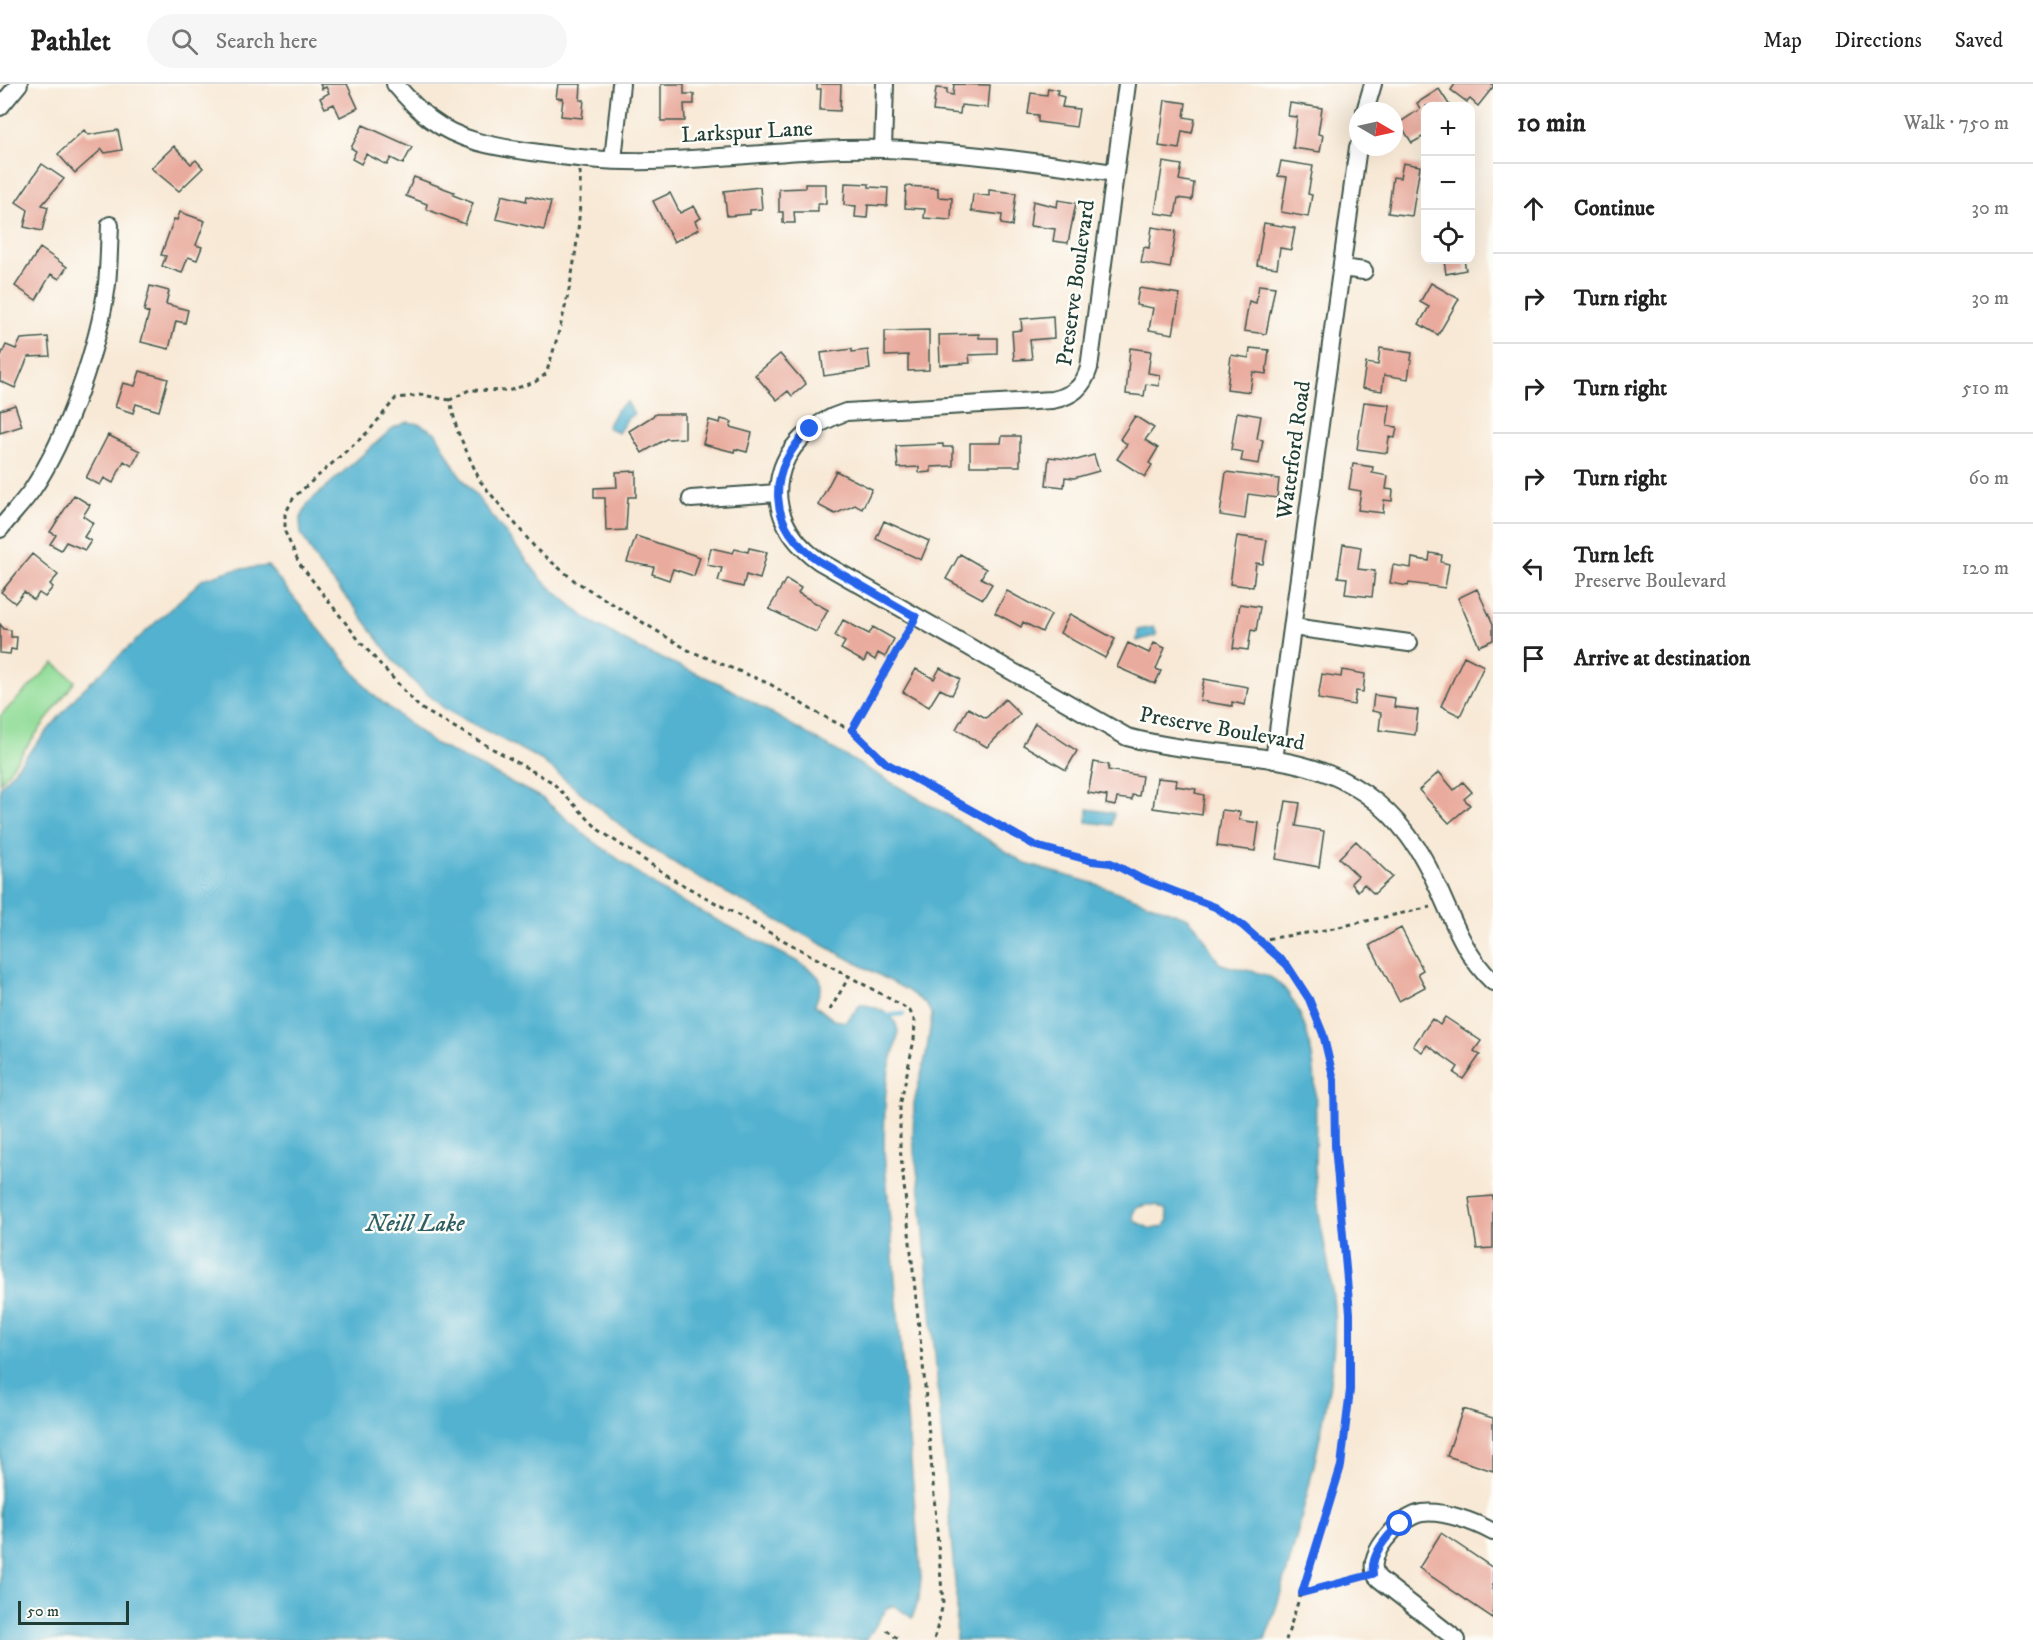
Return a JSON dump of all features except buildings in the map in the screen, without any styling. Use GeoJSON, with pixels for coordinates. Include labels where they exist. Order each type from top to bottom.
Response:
{"type":"FeatureCollection","features":[{"type":"Feature","properties":{"kind":"street"},"geometry":{"type":"LineString","coordinates":[[0,107],[19,84]]}},
{"type":"Feature","properties":{"kind":"street","name":"Larkspur Lane"},"geometry":{"type":"LineString","coordinates":[[395,84],[409,101],[432,120],[459,135],[487,146],[581,159],[650,161],[778,151],[883,149],[1035,162],[1114,172]]}},
{"type":"Feature","properties":{"kind":"street"},"geometry":{"type":"LineString","coordinates":[[614,160],[621,84]]}},
{"type":"Feature","properties":{"kind":"street"},"geometry":{"type":"LineString","coordinates":[[883,149],[885,84]]}},
{"type":"Feature","properties":{"kind":"street","name":"Preserve Boulevard"},"geometry":{"type":"LineString","coordinates":[[1127,84],[1089,368],[1085,381],[1068,403],[846,412],[826,418],[797,441],[785,459],[778,478],[782,517],[790,535],[804,550],[916,617],[1127,737],[1155,744],[1274,760],[1326,771],[1354,785],[1380,803],[1401,825],[1419,851],[1465,948],[1478,968],[1493,982]]}},
{"type":"Feature","properties":{"kind":"street"},"geometry":{"type":"LineString","coordinates":[[1368,102],[1373,84]]}},
{"type":"Feature","properties":{"kind":"street","name":"Waterford Road"},"geometry":{"type":"LineString","coordinates":[[1274,760],[1357,156]]}},
{"type":"Feature","properties":{"kind":"street"},"geometry":{"type":"LineString","coordinates":[[0,528],[32,490],[55,447],[76,396],[96,339],[101,317],[107,284],[110,225]]}},
{"type":"Feature","properties":{"kind":"street"},"geometry":{"type":"LineString","coordinates":[[1342,268],[1364,271]]}},
{"type":"Feature","properties":{"kind":"street"},"geometry":{"type":"LineString","coordinates":[[691,499],[778,493]]}},
{"type":"Feature","properties":{"kind":"street"},"geometry":{"type":"LineString","coordinates":[[1293,627],[1409,643]]}},
{"type":"Feature","properties":{"kind":"street"},"geometry":{"type":"LineString","coordinates":[[1458,1640],[1373,1574],[1372,1565],[1387,1536],[1410,1516],[1425,1512],[1446,1515],[1484,1526],[1493,1532]]}},
{"type":"Feature","properties":{"kind":"path"},"geometry":{"type":"LineString","coordinates":[[581,159],[581,217],[576,259],[546,374],[536,382],[508,391],[469,390],[450,400],[422,395],[396,398],[369,431],[294,497],[285,514],[285,532],[299,563],[362,644],[420,708],[552,783],[599,830],[676,881],[850,975],[910,1011],[915,1022],[914,1040],[900,1106],[900,1147],[924,1375],[943,1604],[934,1640]]}},
{"type":"Feature","properties":{"kind":"path"},"geometry":{"type":"LineString","coordinates":[[450,400],[457,430],[480,481],[537,550],[575,582],[688,650],[770,684],[815,712],[852,730],[886,763],[1036,846],[1092,861],[1111,863],[1142,879],[1215,907],[1259,940],[1287,965],[1309,999],[1323,1034],[1334,1080],[1335,1146],[1350,1313],[1350,1390],[1341,1466],[1286,1640]]}},
{"type":"Feature","properties":{"kind":"path"},"geometry":{"type":"LineString","coordinates":[[852,730],[916,617]]}},
{"type":"Feature","properties":{"kind":"path"},"geometry":{"type":"LineString","coordinates":[[1259,940],[1320,931],[1444,904]]}},
{"type":"Feature","properties":{"kind":"path"},"geometry":{"type":"LineString","coordinates":[[830,1010],[850,975]]}},
{"type":"Feature","properties":{"kind":"path"},"geometry":{"type":"LineString","coordinates":[[1302,1593],[1373,1574]]}},
{"type":"Feature","properties":{"kind":"path"},"geometry":{"type":"LineString","coordinates":[[887,1630],[899,1640]]}},
{"type":"Feature","properties":{"kind":"green space"},"geometry":{"type":"Polygon","coordinates":[[[54,663],[75,681],[0,783],[0,716],[54,663]]]}},
{"type":"Feature","properties":{"kind":"water"},"geometry":{"type":"Polygon","coordinates":[[[627,402],[634,414],[627,419],[618,433],[607,427],[617,409],[627,402]]]}},
{"type":"Feature","properties":{"kind":"water"},"geometry":{"type":"Polygon","coordinates":[[[407,422],[420,424],[436,433],[456,470],[542,580],[587,619],[640,649],[721,684],[963,824],[1026,864],[1096,884],[1188,918],[1200,931],[1219,963],[1258,972],[1283,986],[1301,1016],[1312,1058],[1316,1102],[1316,1186],[1334,1308],[1334,1348],[1314,1465],[1286,1575],[1265,1640],[956,1640],[957,1605],[921,1200],[913,1139],[914,1103],[926,1055],[932,1015],[926,1004],[905,989],[697,877],[641,842],[541,760],[446,710],[394,661],[356,609],[319,565],[301,533],[300,520],[308,503],[393,428],[407,422]],[[1156,1205],[1136,1208],[1133,1213],[1134,1221],[1151,1229],[1163,1227],[1168,1220],[1166,1210],[1156,1205]]]}},
{"type":"Feature","properties":{"kind":"water","name":"Neill Lake"},"geometry":{"type":"Polygon","coordinates":[[[268,566],[371,693],[432,742],[542,798],[589,838],[667,894],[808,968],[818,976],[821,984],[815,1005],[834,1020],[846,1022],[860,1005],[865,1005],[882,1011],[895,1022],[898,1035],[887,1081],[884,1152],[921,1577],[919,1599],[912,1618],[895,1606],[888,1607],[866,1640],[0,1640],[0,787],[80,692],[203,579],[232,570],[268,566]]]}},
{"type":"Feature","properties":{"kind":"water"},"geometry":{"type":"Polygon","coordinates":[[[1154,627],[1157,635],[1137,641],[1138,630],[1154,627]]]}},
{"type":"Feature","properties":{"kind":"water"},"geometry":{"type":"Polygon","coordinates":[[[1088,809],[1114,813],[1112,825],[1087,822],[1088,809]]]}},
{"type":"Feature","properties":{"kind":"waterway"},"geometry":{"type":"LineString","coordinates":[[885,1016],[903,1014]]}},
{"type":"Feature","properties":{"kind":"route"},"geometry":{"type":"LineString","coordinates":[[810,429],[797,441],[785,459],[778,478],[777,497],[790,535],[804,550],[819,561],[916,617],[852,730],[886,763],[1036,846],[1092,861],[1111,863],[1142,879],[1215,907],[1243,926],[1287,965],[1309,999],[1323,1034],[1334,1080],[1335,1146],[1350,1313],[1350,1390],[1341,1466],[1302,1593],[1373,1574],[1372,1565],[1387,1536],[1400,1524]]}}]}
